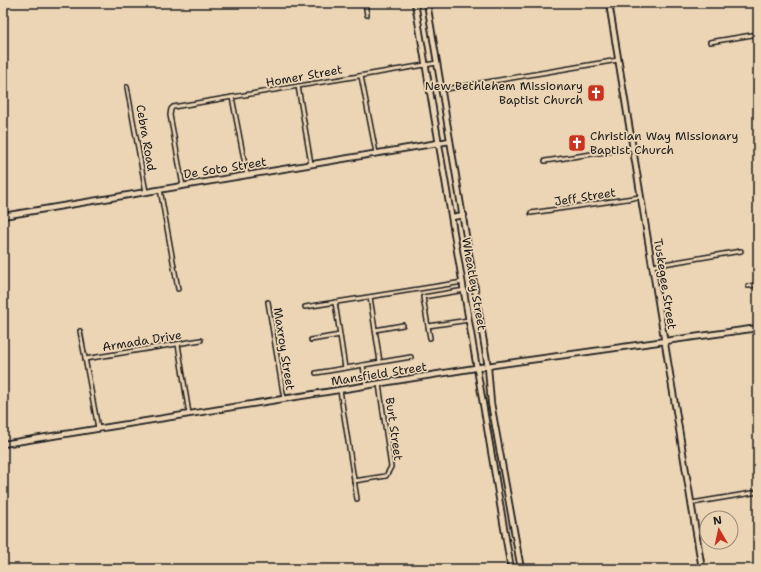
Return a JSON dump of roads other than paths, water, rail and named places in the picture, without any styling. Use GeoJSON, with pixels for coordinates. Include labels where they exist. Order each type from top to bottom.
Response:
{"type":"FeatureCollection","features":[{"type":"Feature","properties":{"kind":"street"},"geometry":{"type":"LineString","coordinates":[[365,3],[367,15]]}},
{"type":"Feature","properties":{"kind":"street","name":"Wheatley Street"},"geometry":{"type":"LineString","coordinates":[[416,3],[478,368],[500,512],[511,569]]}},
{"type":"Feature","properties":{"kind":"street","name":"Wheatley Street"},"geometry":{"type":"LineString","coordinates":[[427,3],[440,90],[464,216],[488,367],[491,403],[521,569]]}},
{"type":"Feature","properties":{"kind":"street","name":"Tuskegee Street"},"geometry":{"type":"LineString","coordinates":[[608,3],[702,569]]}},
{"type":"Feature","properties":{"kind":"street"},"geometry":{"type":"LineString","coordinates":[[710,42],[758,34]]}},
{"type":"Feature","properties":{"kind":"street"},"geometry":{"type":"LineString","coordinates":[[440,90],[618,60]]}},
{"type":"Feature","properties":{"kind":"street","name":"Homer Street"},"geometry":{"type":"LineString","coordinates":[[183,186],[170,115],[171,109],[174,107],[437,63]]}},
{"type":"Feature","properties":{"kind":"street"},"geometry":{"type":"LineString","coordinates":[[362,76],[376,153]]}},
{"type":"Feature","properties":{"kind":"street"},"geometry":{"type":"LineString","coordinates":[[298,86],[311,164]]}},
{"type":"Feature","properties":{"kind":"street","name":"Cebra Road"},"geometry":{"type":"LineString","coordinates":[[128,87],[146,192]]}},
{"type":"Feature","properties":{"kind":"street"},"geometry":{"type":"LineString","coordinates":[[232,97],[247,175]]}},
{"type":"Feature","properties":{"kind":"street","name":"De Soto Street"},"geometry":{"type":"LineString","coordinates":[[3,216],[450,141]]}},
{"type":"Feature","properties":{"kind":"street"},"geometry":{"type":"LineString","coordinates":[[545,161],[632,148]]}},
{"type":"Feature","properties":{"kind":"street"},"geometry":{"type":"LineString","coordinates":[[160,189],[178,289]]}},
{"type":"Feature","properties":{"kind":"street","name":"Jeff Street"},"geometry":{"type":"LineString","coordinates":[[531,213],[640,197]]}},
{"type":"Feature","properties":{"kind":"street"},"geometry":{"type":"LineString","coordinates":[[452,217],[464,216]]}},
{"type":"Feature","properties":{"kind":"street"},"geometry":{"type":"LineString","coordinates":[[652,266],[741,251]]}},
{"type":"Feature","properties":{"kind":"street"},"geometry":{"type":"LineString","coordinates":[[305,307],[463,282]]}},
{"type":"Feature","properties":{"kind":"street"},"geometry":{"type":"LineString","coordinates":[[748,286],[758,285]]}},
{"type":"Feature","properties":{"kind":"street"},"geometry":{"type":"LineString","coordinates":[[430,338],[423,297],[475,289]]}},
{"type":"Feature","properties":{"kind":"street"},"geometry":{"type":"LineString","coordinates":[[370,297],[380,362]]}},
{"type":"Feature","properties":{"kind":"street","name":"Maxroy Street"},"geometry":{"type":"LineString","coordinates":[[268,302],[284,399]]}},
{"type":"Feature","properties":{"kind":"street"},"geometry":{"type":"LineString","coordinates":[[335,302],[345,368]]}},
{"type":"Feature","properties":{"kind":"street"},"geometry":{"type":"LineString","coordinates":[[428,326],[470,320]]}},
{"type":"Feature","properties":{"kind":"street"},"geometry":{"type":"LineString","coordinates":[[375,330],[404,325]]}},
{"type":"Feature","properties":{"kind":"street","name":"Mansfield Street"},"geometry":{"type":"LineString","coordinates":[[3,444],[478,368],[758,328]]}},
{"type":"Feature","properties":{"kind":"street"},"geometry":{"type":"LineString","coordinates":[[80,332],[98,428]]}},
{"type":"Feature","properties":{"kind":"street"},"geometry":{"type":"LineString","coordinates":[[311,340],[340,335]]}},
{"type":"Feature","properties":{"kind":"street","name":"Armada Drive"},"geometry":{"type":"LineString","coordinates":[[85,359],[201,340]]}},
{"type":"Feature","properties":{"kind":"street"},"geometry":{"type":"LineString","coordinates":[[178,344],[189,414]]}},
{"type":"Feature","properties":{"kind":"street"},"geometry":{"type":"LineString","coordinates":[[316,373],[411,357]]}},
{"type":"Feature","properties":{"kind":"street"},"geometry":{"type":"LineString","coordinates":[[363,365],[366,386]]}},
{"type":"Feature","properties":{"kind":"street","name":"Burt Street"},"geometry":{"type":"LineString","coordinates":[[354,481],[386,476],[391,467],[379,384]]}},
{"type":"Feature","properties":{"kind":"street"},"geometry":{"type":"LineString","coordinates":[[340,390],[357,499]]}},
{"type":"Feature","properties":{"kind":"street"},"geometry":{"type":"LineString","coordinates":[[488,440],[498,438]]}},
{"type":"Feature","properties":{"kind":"street"},"geometry":{"type":"LineString","coordinates":[[692,503],[758,492]]}},
{"type":"Feature","properties":{"kind":"street"},"geometry":{"type":"LineString","coordinates":[[500,512],[510,510]]}},
{"type":"Feature","properties":{"kind":"place","name":"New Bethlehem Missionary Baptist Church"},"geometry":{"type":"Point","coordinates":[596,93]}},
{"type":"Feature","properties":{"kind":"place","name":"Christian Way Missionary Baptist Church"},"geometry":{"type":"Point","coordinates":[577,143]}}]}
